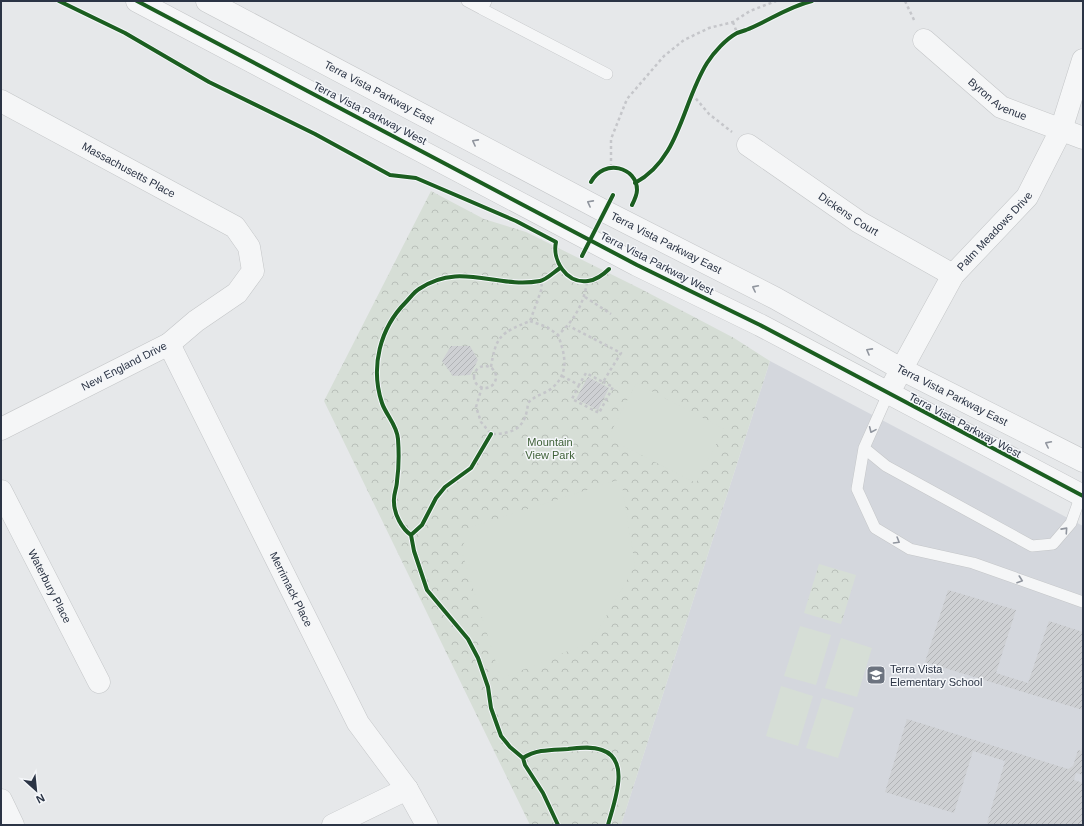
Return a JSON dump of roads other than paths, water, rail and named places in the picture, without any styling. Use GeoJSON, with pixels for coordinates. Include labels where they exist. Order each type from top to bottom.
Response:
{"type":"FeatureCollection","features":[{"type":"Feature","properties":{"kind":"street","name":"Terra Vista Parkway West"},"geometry":{"type":"LineString","coordinates":[[137,1],[1082,496]]}},
{"type":"Feature","properties":{"kind":"street","name":"Terra Vista Parkway East"},"geometry":{"type":"LineString","coordinates":[[207,1],[606,212],[775,298],[903,370],[1083,461]]}},
{"type":"Feature","properties":{"kind":"street","name":"Byron Avenue"},"geometry":{"type":"LineString","coordinates":[[924,40],[1001,107],[1083,138]]}},
{"type":"Feature","properties":{"kind":"street","name":"Palm Meadows Drive"},"geometry":{"type":"LineString","coordinates":[[888,394],[903,370],[953,275],[1026,197],[1062,130],[1083,60]]}},
{"type":"Feature","properties":{"kind":"street","name":"Massachusetts Place"},"geometry":{"type":"LineString","coordinates":[[1,101],[235,227],[249,247]]}},
{"type":"Feature","properties":{"kind":"street","name":"Dickens Court"},"geometry":{"type":"LineString","coordinates":[[748,145],[859,222],[953,275]]}},
{"type":"Feature","properties":{"kind":"street","name":"New England Drive"},"geometry":{"type":"LineString","coordinates":[[1,429],[169,344],[196,321],[237,294],[253,271],[249,247]]}},
{"type":"Feature","properties":{"kind":"street","name":"Merrimack Place"},"geometry":{"type":"LineString","coordinates":[[169,344],[358,723],[407,789],[427,825]]}},
{"type":"Feature","properties":{"kind":"street","name":"Waterbury Place"},"geometry":{"type":"LineString","coordinates":[[1,491],[99,682]]}},
{"type":"Feature","properties":{"kind":"street"},"geometry":{"type":"LineString","coordinates":[[333,825],[407,789]]}},
{"type":"Feature","properties":{"kind":"street"},"geometry":{"type":"LineString","coordinates":[[1,800],[13,825]]}},
{"type":"Feature","properties":{"kind":"lane"},"geometry":{"type":"LineString","coordinates":[[467,1],[484,5],[606,74]]}},
{"type":"Feature","properties":{"kind":"lane"},"geometry":{"type":"LineString","coordinates":[[888,394],[864,448],[857,489],[874,528],[910,549],[973,563],[1083,602]]}},
{"type":"Feature","properties":{"kind":"lane"},"geometry":{"type":"LineString","coordinates":[[864,448],[886,466],[1032,546],[1053,544],[1071,523],[1082,496]]}},
{"type":"Feature","properties":{"kind":"place","name":"Terra Vista Elementary School"},"geometry":{"type":"Point","coordinates":[876,675]}},
{"type":"Feature","properties":{"kind":"park label","name":"Mountain View Park"},"geometry":{"type":"Point","coordinates":[550,448]}}]}
